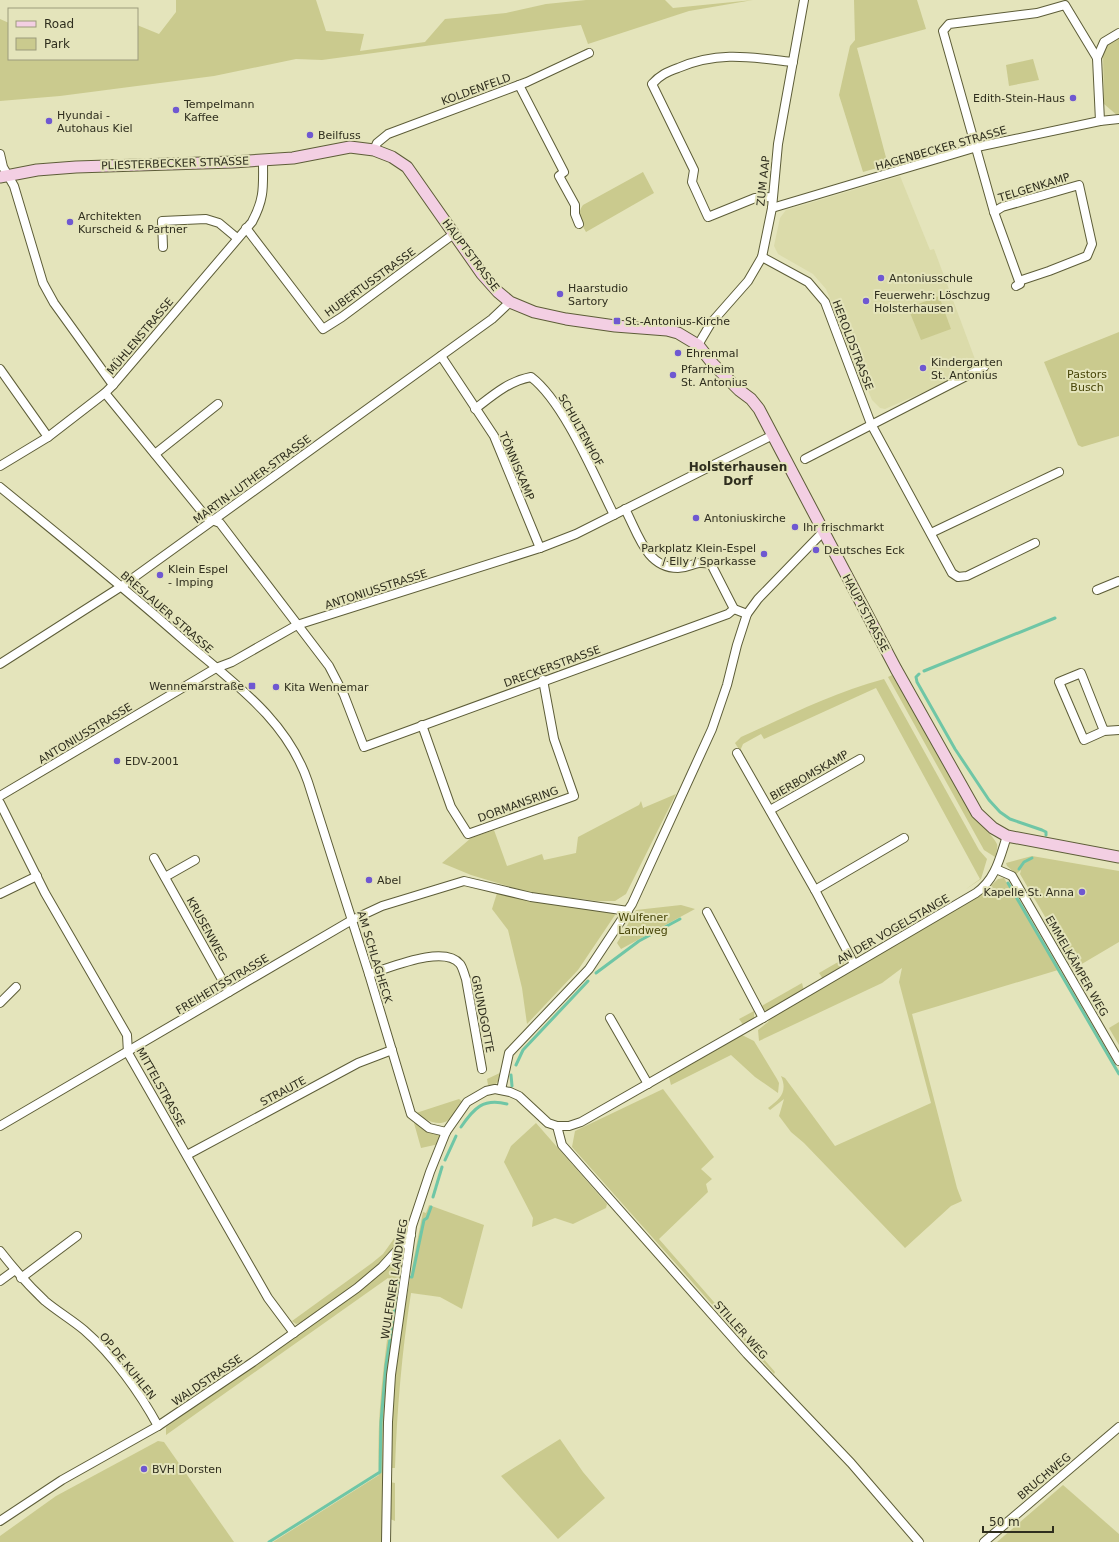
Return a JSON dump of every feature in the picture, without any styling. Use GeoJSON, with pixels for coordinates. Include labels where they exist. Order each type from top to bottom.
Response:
{"type":"FeatureCollection","features":[{"type":"Feature","properties":{"kind":"main road","name":"HAUPTSTRASSE"},"geometry":{"type":"LineString","coordinates":[[350,147],[374,150],[392,157],[407,167],[490,284],[510,302],[529,311],[566,319],[616,326],[667,330],[698,345],[730,382],[756,404],[774,435],[823,532],[896,669],[973,808],[986,823],[1007,836]]}},
{"type":"Feature","properties":{"kind":"main road","name":"PLIESTERBECKER STRASSE"},"geometry":{"type":"LineString","coordinates":[[4,176],[76,167],[293,158],[350,147]]}},
{"type":"Feature","properties":{"kind":"main road"},"geometry":{"type":"LineString","coordinates":[[1007,836],[1119,857]]}},
{"type":"Feature","properties":{"kind":"street","name":"ZUM AAP"},"geometry":{"type":"LineString","coordinates":[[698,345],[711,323],[748,280],[762,256],[772,208],[778,144],[804,0]]}},
{"type":"Feature","properties":{"kind":"street","name":"TELGENKAMP"},"geometry":{"type":"LineString","coordinates":[[994,212],[1002,207],[1079,185],[1092,244],[1087,256],[1018,283],[994,212],[977,147],[943,31],[949,24],[1037,13],[1065,5],[1097,58]]}},
{"type":"Feature","properties":{"kind":"street"},"geometry":{"type":"LineString","coordinates":[[1100,121],[1097,58],[1104,42],[1119,33]]}},
{"type":"Feature","properties":{"kind":"street","name":"KOLDENFELD"},"geometry":{"type":"LineString","coordinates":[[374,150],[377,142],[388,134],[519,85],[589,52]]}},
{"type":"Feature","properties":{"kind":"street"},"geometry":{"type":"LineString","coordinates":[[772,197],[755,198],[708,217],[692,182],[694,170],[652,84],[659,75],[697,60],[732,55],[792,62]]}},
{"type":"Feature","properties":{"kind":"street"},"geometry":{"type":"LineString","coordinates":[[519,85],[564,172],[559,176],[575,205],[574,214],[579,224]]}},
{"type":"Feature","properties":{"kind":"street","name":"HAGENBECKER STRASSE"},"geometry":{"type":"LineString","coordinates":[[772,208],[977,147],[1100,121],[1119,119]]}},
{"type":"Feature","properties":{"kind":"street"},"geometry":{"type":"LineString","coordinates":[[0,154],[4,176],[14,186],[43,283],[54,303],[113,385]]}},
{"type":"Feature","properties":{"kind":"street","name":"MÜHLENSTRASSE"},"geometry":{"type":"LineString","coordinates":[[0,466],[48,437],[105,393],[113,385],[246,228],[261,205],[263,193],[263,160]]}},
{"type":"Feature","properties":{"kind":"street"},"geometry":{"type":"LineString","coordinates":[[164,247],[162,221],[206,219],[219,223],[237,238]]}},
{"type":"Feature","properties":{"kind":"street","name":"HUBERTUSSTRASSE"},"geometry":{"type":"LineString","coordinates":[[246,228],[323,329],[342,317],[455,233]]}},
{"type":"Feature","properties":{"kind":"street","name":"HEROLDSTRASSE"},"geometry":{"type":"LineString","coordinates":[[762,256],[808,282],[826,302],[871,424],[952,573],[958,577],[967,576],[1035,543]]}},
{"type":"Feature","properties":{"kind":"street","name":"MARTIN-LUTHER-STRASSE"},"geometry":{"type":"LineString","coordinates":[[0,664],[122,586],[215,520],[442,356],[492,319],[510,302]]}},
{"type":"Feature","properties":{"kind":"street","name":"TÖNNISKAMP"},"geometry":{"type":"LineString","coordinates":[[442,356],[475,409],[494,436],[540,548]]}},
{"type":"Feature","properties":{"kind":"street"},"geometry":{"type":"LineString","coordinates":[[805,459],[984,367]]}},
{"type":"Feature","properties":{"kind":"street"},"geometry":{"type":"LineString","coordinates":[[0,369],[48,437]]}},
{"type":"Feature","properties":{"kind":"street","name":"SCHULTENHOF"},"geometry":{"type":"LineString","coordinates":[[475,409],[511,382],[531,377],[543,386],[570,427],[614,515]]}},
{"type":"Feature","properties":{"kind":"street"},"geometry":{"type":"LineString","coordinates":[[105,393],[208,518],[220,523],[297,625]]}},
{"type":"Feature","properties":{"kind":"street"},"geometry":{"type":"LineString","coordinates":[[155,454],[218,404]]}},
{"type":"Feature","properties":{"kind":"street","name":"ANTONIUSSTRASSE"},"geometry":{"type":"LineString","coordinates":[[0,796],[216,668],[232,662],[297,625],[540,548],[576,534],[774,435]]}},
{"type":"Feature","properties":{"kind":"street"},"geometry":{"type":"LineString","coordinates":[[931,533],[1058,472]]}},
{"type":"Feature","properties":{"kind":"street","name":"BRESLAUER STRASSE"},"geometry":{"type":"LineString","coordinates":[[0,487],[122,586],[253,700],[289,741],[303,768]]}},
{"type":"Feature","properties":{"kind":"street"},"geometry":{"type":"LineString","coordinates":[[625,509],[646,551],[655,562],[665,567],[679,568],[700,562],[711,564],[734,609],[747,614]]}},
{"type":"Feature","properties":{"kind":"street"},"geometry":{"type":"LineString","coordinates":[[557,1126],[548,1123],[519,1096],[501,1090],[509,1053],[589,969],[628,911],[712,729],[727,685],[737,645],[747,614],[758,599],[823,532]]}},
{"type":"Feature","properties":{"kind":"street"},"geometry":{"type":"LineString","coordinates":[[1097,590],[1119,581]]}},
{"type":"Feature","properties":{"kind":"street","name":"DRECKERSTRASSE"},"geometry":{"type":"LineString","coordinates":[[297,625],[329,666],[344,694],[364,746],[728,614],[734,609]]}},
{"type":"Feature","properties":{"kind":"street"},"geometry":{"type":"LineString","coordinates":[[1104,731],[1081,673],[1059,682],[1084,740],[1104,731],[1119,730]]}},
{"type":"Feature","properties":{"kind":"street","name":"DORMANSRING"},"geometry":{"type":"LineString","coordinates":[[422,724],[451,807],[468,834],[574,796],[554,739],[543,680]]}},
{"type":"Feature","properties":{"kind":"street","name":"BIERBOMSKAMP"},"geometry":{"type":"LineString","coordinates":[[737,753],[815,890],[854,964]]}},
{"type":"Feature","properties":{"kind":"street","name":"BIERBOMSKAMP"},"geometry":{"type":"LineString","coordinates":[[770,810],[860,759]]}},
{"type":"Feature","properties":{"kind":"street","name":"AM SCHLAGHECK"},"geometry":{"type":"LineString","coordinates":[[303,768],[369,974],[411,1114],[429,1128],[446,1132]]}},
{"type":"Feature","properties":{"kind":"street","name":"MITTELSTRASSE"},"geometry":{"type":"LineString","coordinates":[[0,803],[37,876],[87,968],[127,1035],[128,1053],[268,1298],[294,1333]]}},
{"type":"Feature","properties":{"kind":"street","name":"AN DER VOGELSTANGE"},"geometry":{"type":"LineString","coordinates":[[557,1126],[569,1126],[581,1122],[763,1018],[976,893],[986,886],[996,869],[1007,836]]}},
{"type":"Feature","properties":{"kind":"street"},"geometry":{"type":"LineString","coordinates":[[815,890],[904,838]]}},
{"type":"Feature","properties":{"kind":"street","name":"KRUSENWEG"},"geometry":{"type":"LineString","coordinates":[[154,858],[229,992]]}},
{"type":"Feature","properties":{"kind":"street"},"geometry":{"type":"LineString","coordinates":[[165,877],[195,860]]}},
{"type":"Feature","properties":{"kind":"street","name":"EMMELKÄMPER WEG"},"geometry":{"type":"LineString","coordinates":[[996,869],[1012,876],[1119,1062]]}},
{"type":"Feature","properties":{"kind":"street"},"geometry":{"type":"LineString","coordinates":[[0,894],[37,876]]}},
{"type":"Feature","properties":{"kind":"street","name":"FREIHEITSSTRASSE"},"geometry":{"type":"LineString","coordinates":[[0,1126],[128,1053],[352,920],[382,906],[464,881],[531,897],[628,911]]}},
{"type":"Feature","properties":{"kind":"street"},"geometry":{"type":"LineString","coordinates":[[707,912],[763,1018]]}},
{"type":"Feature","properties":{"kind":"street","name":"GRUNDGOTTE"},"geometry":{"type":"LineString","coordinates":[[369,974],[438,955],[451,957],[461,964],[466,979],[482,1069]]}},
{"type":"Feature","properties":{"kind":"street"},"geometry":{"type":"LineString","coordinates":[[0,1003],[16,987]]}},
{"type":"Feature","properties":{"kind":"street"},"geometry":{"type":"LineString","coordinates":[[610,1018],[648,1084]]}},
{"type":"Feature","properties":{"kind":"street","name":"STRAUTE"},"geometry":{"type":"LineString","coordinates":[[187,1155],[358,1063],[392,1050]]}},
{"type":"Feature","properties":{"kind":"street","name":"WULFENER LANDWEG"},"geometry":{"type":"LineString","coordinates":[[386,1542],[388,1422],[391,1375],[412,1226],[430,1172],[446,1132],[467,1102],[486,1091],[501,1090]]}},
{"type":"Feature","properties":{"kind":"street","name":"STILLER WEG"},"geometry":{"type":"LineString","coordinates":[[557,1126],[562,1145],[747,1354],[850,1463],[919,1542]]}},
{"type":"Feature","properties":{"kind":"street","name":"WALDSTRASSE"},"geometry":{"type":"LineString","coordinates":[[0,1521],[62,1480],[158,1426],[294,1333],[382,1267],[411,1235]]}},
{"type":"Feature","properties":{"kind":"street"},"geometry":{"type":"LineString","coordinates":[[21,1278],[77,1236]]}},
{"type":"Feature","properties":{"kind":"street","name":"OP DE KUHLEN"},"geometry":{"type":"LineString","coordinates":[[0,1251],[21,1278],[46,1301],[84,1330],[95,1341],[133,1387],[158,1426]]}},
{"type":"Feature","properties":{"kind":"street"},"geometry":{"type":"LineString","coordinates":[[0,1281],[15,1270]]}},
{"type":"Feature","properties":{"kind":"street","name":"BRUCHWEG"},"geometry":{"type":"LineString","coordinates":[[984,1542],[1119,1427]]}},
{"type":"Feature","properties":{"kind":"shaded area","name":"Antoniusschule"},"geometry":{"type":"Polygon","coordinates":[[[900,176],[930,250],[934,249],[976,362],[951,373],[952,378],[949,381],[885,409],[880,408],[872,400],[826,289],[813,274],[778,254],[774,246],[780,218],[786,210],[900,176]]]}},
{"type":"Feature","properties":{"kind":"green space"},"geometry":{"type":"Polygon","coordinates":[[[176,0],[316,0],[326,31],[364,34],[360,51],[425,42],[445,19],[506,13],[546,4],[586,0],[665,0],[673,8],[753,0],[689,11],[588,44],[581,25],[322,60],[296,59],[214,76],[60,96],[0,101],[0,19],[8,23],[8,60],[138,60],[138,25],[159,34],[176,12],[176,0]]]}},
{"type":"Feature","properties":{"kind":"green space"},"geometry":{"type":"Polygon","coordinates":[[[854,0],[917,0],[926,29],[857,48],[888,165],[863,172],[839,95],[850,46],[855,40],[854,0]]]}},
{"type":"Feature","properties":{"kind":"green space"},"geometry":{"type":"Polygon","coordinates":[[[1119,37],[1118,116],[1104,104],[1103,55],[1108,44],[1119,37]]]}},
{"type":"Feature","properties":{"kind":"green space"},"geometry":{"type":"Polygon","coordinates":[[[1033,59],[1039,80],[1009,86],[1006,65],[1033,59]]]}},
{"type":"Feature","properties":{"kind":"green space"},"geometry":{"type":"Polygon","coordinates":[[[643,172],[654,193],[586,232],[581,222],[580,215],[583,205],[643,172]]]}},
{"type":"Feature","properties":{"kind":"green space"},"geometry":{"type":"Polygon","coordinates":[[[939,296],[951,329],[921,340],[908,308],[939,296]]]}},
{"type":"Feature","properties":{"kind":"green space","name":"Pastors Busch"},"geometry":{"type":"Polygon","coordinates":[[[1119,332],[1119,436],[1082,447],[1078,445],[1044,362],[1119,332]]]}},
{"type":"Feature","properties":{"kind":"green space"},"geometry":{"type":"Polygon","coordinates":[[[892,675],[910,704],[967,806],[996,842],[997,847],[995,857],[984,850],[888,677],[892,675]]]}},
{"type":"Feature","properties":{"kind":"green space"},"geometry":{"type":"Polygon","coordinates":[[[884,679],[979,850],[987,859],[981,879],[966,889],[980,879],[876,688],[764,739],[761,734],[743,744],[740,751],[735,743],[741,737],[811,705],[884,679]]]}},
{"type":"Feature","properties":{"kind":"green space"},"geometry":{"type":"Polygon","coordinates":[[[676,794],[626,894],[615,901],[597,901],[531,893],[471,875],[442,863],[471,838],[494,830],[507,866],[542,854],[544,860],[576,853],[578,837],[639,805],[641,801],[643,808],[676,794]]]}},
{"type":"Feature","properties":{"kind":"green space"},"geometry":{"type":"Polygon","coordinates":[[[1032,856],[1119,871],[1119,942],[1075,968],[1020,874],[1021,870],[1016,874],[1007,866],[1006,863],[1032,856]]]}},
{"type":"Feature","properties":{"kind":"green space"},"geometry":{"type":"Polygon","coordinates":[[[1004,878],[1058,970],[912,1014],[957,1188],[962,1201],[951,1206],[905,1248],[804,1143],[791,1132],[779,1116],[784,1099],[770,1110],[768,1108],[782,1095],[784,1086],[781,1076],[785,1078],[835,1146],[931,1103],[899,982],[902,968],[882,983],[759,1041],[758,1030],[768,1022],[770,1018],[981,895],[998,879],[1004,878]]]}},
{"type":"Feature","properties":{"kind":"green space"},"geometry":{"type":"Polygon","coordinates":[[[497,893],[554,904],[612,910],[615,915],[578,970],[527,1024],[522,988],[508,930],[492,909],[497,893]]]}},
{"type":"Feature","properties":{"kind":"green space","name":"Wulfener Landweg"},"geometry":{"type":"Polygon","coordinates":[[[681,905],[695,909],[621,949],[617,943],[636,910],[681,905]]]}},
{"type":"Feature","properties":{"kind":"green space"},"geometry":{"type":"Polygon","coordinates":[[[845,958],[843,966],[840,969],[823,979],[819,973],[845,958]]]}},
{"type":"Feature","properties":{"kind":"green space"},"geometry":{"type":"Polygon","coordinates":[[[802,983],[804,991],[769,1011],[761,1009],[760,1007],[802,983]]]}},
{"type":"Feature","properties":{"kind":"green space"},"geometry":{"type":"Polygon","coordinates":[[[754,1011],[754,1020],[744,1026],[739,1019],[754,1011]]]}},
{"type":"Feature","properties":{"kind":"green space"},"geometry":{"type":"Polygon","coordinates":[[[1119,1022],[1119,1045],[1109,1028],[1119,1022]]]}},
{"type":"Feature","properties":{"kind":"green space"},"geometry":{"type":"Polygon","coordinates":[[[742,1035],[754,1041],[779,1083],[778,1093],[755,1077],[731,1055],[671,1085],[669,1077],[742,1035]]]}},
{"type":"Feature","properties":{"kind":"green space"},"geometry":{"type":"Polygon","coordinates":[[[502,1072],[500,1079],[494,1086],[488,1085],[487,1079],[502,1072]]]}},
{"type":"Feature","properties":{"kind":"green space"},"geometry":{"type":"Polygon","coordinates":[[[663,1089],[714,1157],[701,1169],[712,1179],[706,1184],[708,1192],[659,1239],[775,1372],[774,1374],[572,1147],[575,1131],[663,1089]]]}},
{"type":"Feature","properties":{"kind":"green space"},"geometry":{"type":"Polygon","coordinates":[[[459,1099],[463,1102],[457,1111],[451,1118],[443,1123],[432,1122],[416,1113],[459,1099]]]}},
{"type":"Feature","properties":{"kind":"green space"},"geometry":{"type":"Polygon","coordinates":[[[414,1123],[439,1132],[439,1144],[421,1148],[414,1123]]]}},
{"type":"Feature","properties":{"kind":"green space"},"geometry":{"type":"Polygon","coordinates":[[[536,1123],[607,1204],[606,1208],[573,1224],[555,1218],[532,1227],[533,1218],[504,1162],[511,1146],[536,1123]]]}},
{"type":"Feature","properties":{"kind":"green space"},"geometry":{"type":"Polygon","coordinates":[[[429,1205],[484,1225],[462,1309],[440,1297],[411,1293],[400,1380],[395,1468],[390,1468],[393,1404],[400,1341],[423,1212],[426,1213],[429,1205]]]}},
{"type":"Feature","properties":{"kind":"green space"},"geometry":{"type":"Polygon","coordinates":[[[398,1233],[401,1240],[380,1264],[368,1274],[343,1294],[303,1322],[296,1324],[292,1321],[383,1254],[398,1233]]]}},
{"type":"Feature","properties":{"kind":"green space"},"geometry":{"type":"Polygon","coordinates":[[[406,1244],[401,1283],[383,1542],[273,1542],[379,1475],[378,1451],[380,1403],[395,1283],[388,1278],[166,1435],[166,1427],[318,1319],[406,1244]]]}},
{"type":"Feature","properties":{"kind":"green space"},"geometry":{"type":"Polygon","coordinates":[[[560,1439],[583,1472],[605,1498],[558,1539],[501,1476],[560,1439]]]}},
{"type":"Feature","properties":{"kind":"green space","name":"BVH Dorsten"},"geometry":{"type":"Polygon","coordinates":[[[158,1441],[164,1442],[234,1542],[0,1542],[0,1536],[56,1496],[158,1441]]]}},
{"type":"Feature","properties":{"kind":"green space"},"geometry":{"type":"Polygon","coordinates":[[[390,1482],[395,1483],[395,1521],[390,1519],[390,1482]]]}},
{"type":"Feature","properties":{"kind":"green space"},"geometry":{"type":"Polygon","coordinates":[[[1063,1485],[1119,1534],[1119,1542],[997,1542],[1063,1485]]]}},
{"type":"Feature","properties":{"kind":"waterway"},"geometry":{"type":"LineString","coordinates":[[924,671],[1055,618]]}},
{"type":"Feature","properties":{"kind":"waterway"},"geometry":{"type":"LineString","coordinates":[[919,674],[916,677],[917,682],[955,749],[989,800],[1000,812],[1010,819],[1042,830],[1046,832],[1046,835]]}},
{"type":"Feature","properties":{"kind":"waterway"},"geometry":{"type":"LineString","coordinates":[[1019,869],[1024,862],[1032,858]]}},
{"type":"Feature","properties":{"kind":"waterway"},"geometry":{"type":"LineString","coordinates":[[1008,883],[1119,1074]]}},
{"type":"Feature","properties":{"kind":"waterway"},"geometry":{"type":"LineString","coordinates":[[596,973],[639,941],[680,919]]}},
{"type":"Feature","properties":{"kind":"waterway"},"geometry":{"type":"LineString","coordinates":[[516,1065],[523,1050],[588,981]]}},
{"type":"Feature","properties":{"kind":"waterway"},"geometry":{"type":"LineString","coordinates":[[511,1075],[512,1086]]}},
{"type":"Feature","properties":{"kind":"waterway"},"geometry":{"type":"LineString","coordinates":[[461,1127],[470,1115],[480,1106],[492,1102],[507,1104]]}},
{"type":"Feature","properties":{"kind":"waterway"},"geometry":{"type":"LineString","coordinates":[[445,1160],[456,1136]]}},
{"type":"Feature","properties":{"kind":"waterway"},"geometry":{"type":"LineString","coordinates":[[433,1197],[442,1167]]}},
{"type":"Feature","properties":{"kind":"waterway"},"geometry":{"type":"LineString","coordinates":[[411,1277],[424,1220],[427,1218],[431,1207]]}},
{"type":"Feature","properties":{"kind":"waterway"},"geometry":{"type":"LineString","coordinates":[[269,1542],[380,1472],[381,1422],[386,1365],[399,1282]]}},
{"type":"Feature","properties":{"kind":"place","name":"Edith-Stein-Haus"},"geometry":{"type":"Point","coordinates":[1073,98]}},
{"type":"Feature","properties":{"kind":"place","name":"Tempelmann Kaffee"},"geometry":{"type":"Point","coordinates":[176,110]}},
{"type":"Feature","properties":{"kind":"place","name":"Hyundai - Autohaus Kiel"},"geometry":{"type":"Point","coordinates":[49,121]}},
{"type":"Feature","properties":{"kind":"place","name":"Beilfuss"},"geometry":{"type":"Point","coordinates":[310,135]}},
{"type":"Feature","properties":{"kind":"place","name":"Architekten Kurscheid & Partner"},"geometry":{"type":"Point","coordinates":[70,222]}},
{"type":"Feature","properties":{"kind":"place","name":"Antoniusschule"},"geometry":{"type":"Point","coordinates":[881,278]}},
{"type":"Feature","properties":{"kind":"place","name":"Haarstudio Sartory"},"geometry":{"type":"Point","coordinates":[560,294]}},
{"type":"Feature","properties":{"kind":"place","name":"Feuerwehr: Löschzug Holsterhausen"},"geometry":{"type":"Point","coordinates":[866,301]}},
{"type":"Feature","properties":{"kind":"place","name":"St.-Antonius-Kirche"},"geometry":{"type":"Point","coordinates":[617,321]}},
{"type":"Feature","properties":{"kind":"place","name":"Ehrenmal"},"geometry":{"type":"Point","coordinates":[678,353]}},
{"type":"Feature","properties":{"kind":"place","name":"Kindergarten St. Antonius"},"geometry":{"type":"Point","coordinates":[923,368]}},
{"type":"Feature","properties":{"kind":"place","name":"Pfarrheim St. Antonius"},"geometry":{"type":"Point","coordinates":[673,375]}},
{"type":"Feature","properties":{"kind":"place","name":"Antoniuskirche"},"geometry":{"type":"Point","coordinates":[696,518]}},
{"type":"Feature","properties":{"kind":"place","name":"Ihr frischmarkt"},"geometry":{"type":"Point","coordinates":[795,527]}},
{"type":"Feature","properties":{"kind":"place","name":"Deutsches Eck"},"geometry":{"type":"Point","coordinates":[816,550]}},
{"type":"Feature","properties":{"kind":"place","name":"Parkplatz Klein-Espel / Elly / Sparkasse"},"geometry":{"type":"Point","coordinates":[764,554]}},
{"type":"Feature","properties":{"kind":"place","name":"Klein Espel - Imping"},"geometry":{"type":"Point","coordinates":[160,575]}},
{"type":"Feature","properties":{"kind":"place","name":"Wennemarstraße"},"geometry":{"type":"Point","coordinates":[252,686]}},
{"type":"Feature","properties":{"kind":"place","name":"Kita Wennemar"},"geometry":{"type":"Point","coordinates":[276,687]}},
{"type":"Feature","properties":{"kind":"place","name":"EDV-2001"},"geometry":{"type":"Point","coordinates":[117,761]}},
{"type":"Feature","properties":{"kind":"place","name":"Abel"},"geometry":{"type":"Point","coordinates":[369,880]}},
{"type":"Feature","properties":{"kind":"place","name":"Kapelle St. Anna"},"geometry":{"type":"Point","coordinates":[1082,892]}},
{"type":"Feature","properties":{"kind":"place","name":"BVH Dorsten"},"geometry":{"type":"Point","coordinates":[144,1469]}},
{"type":"Feature","properties":{"kind":"district","name":"Holsterhausen Dorf"},"geometry":{"type":"Point","coordinates":[738,474]}}]}
